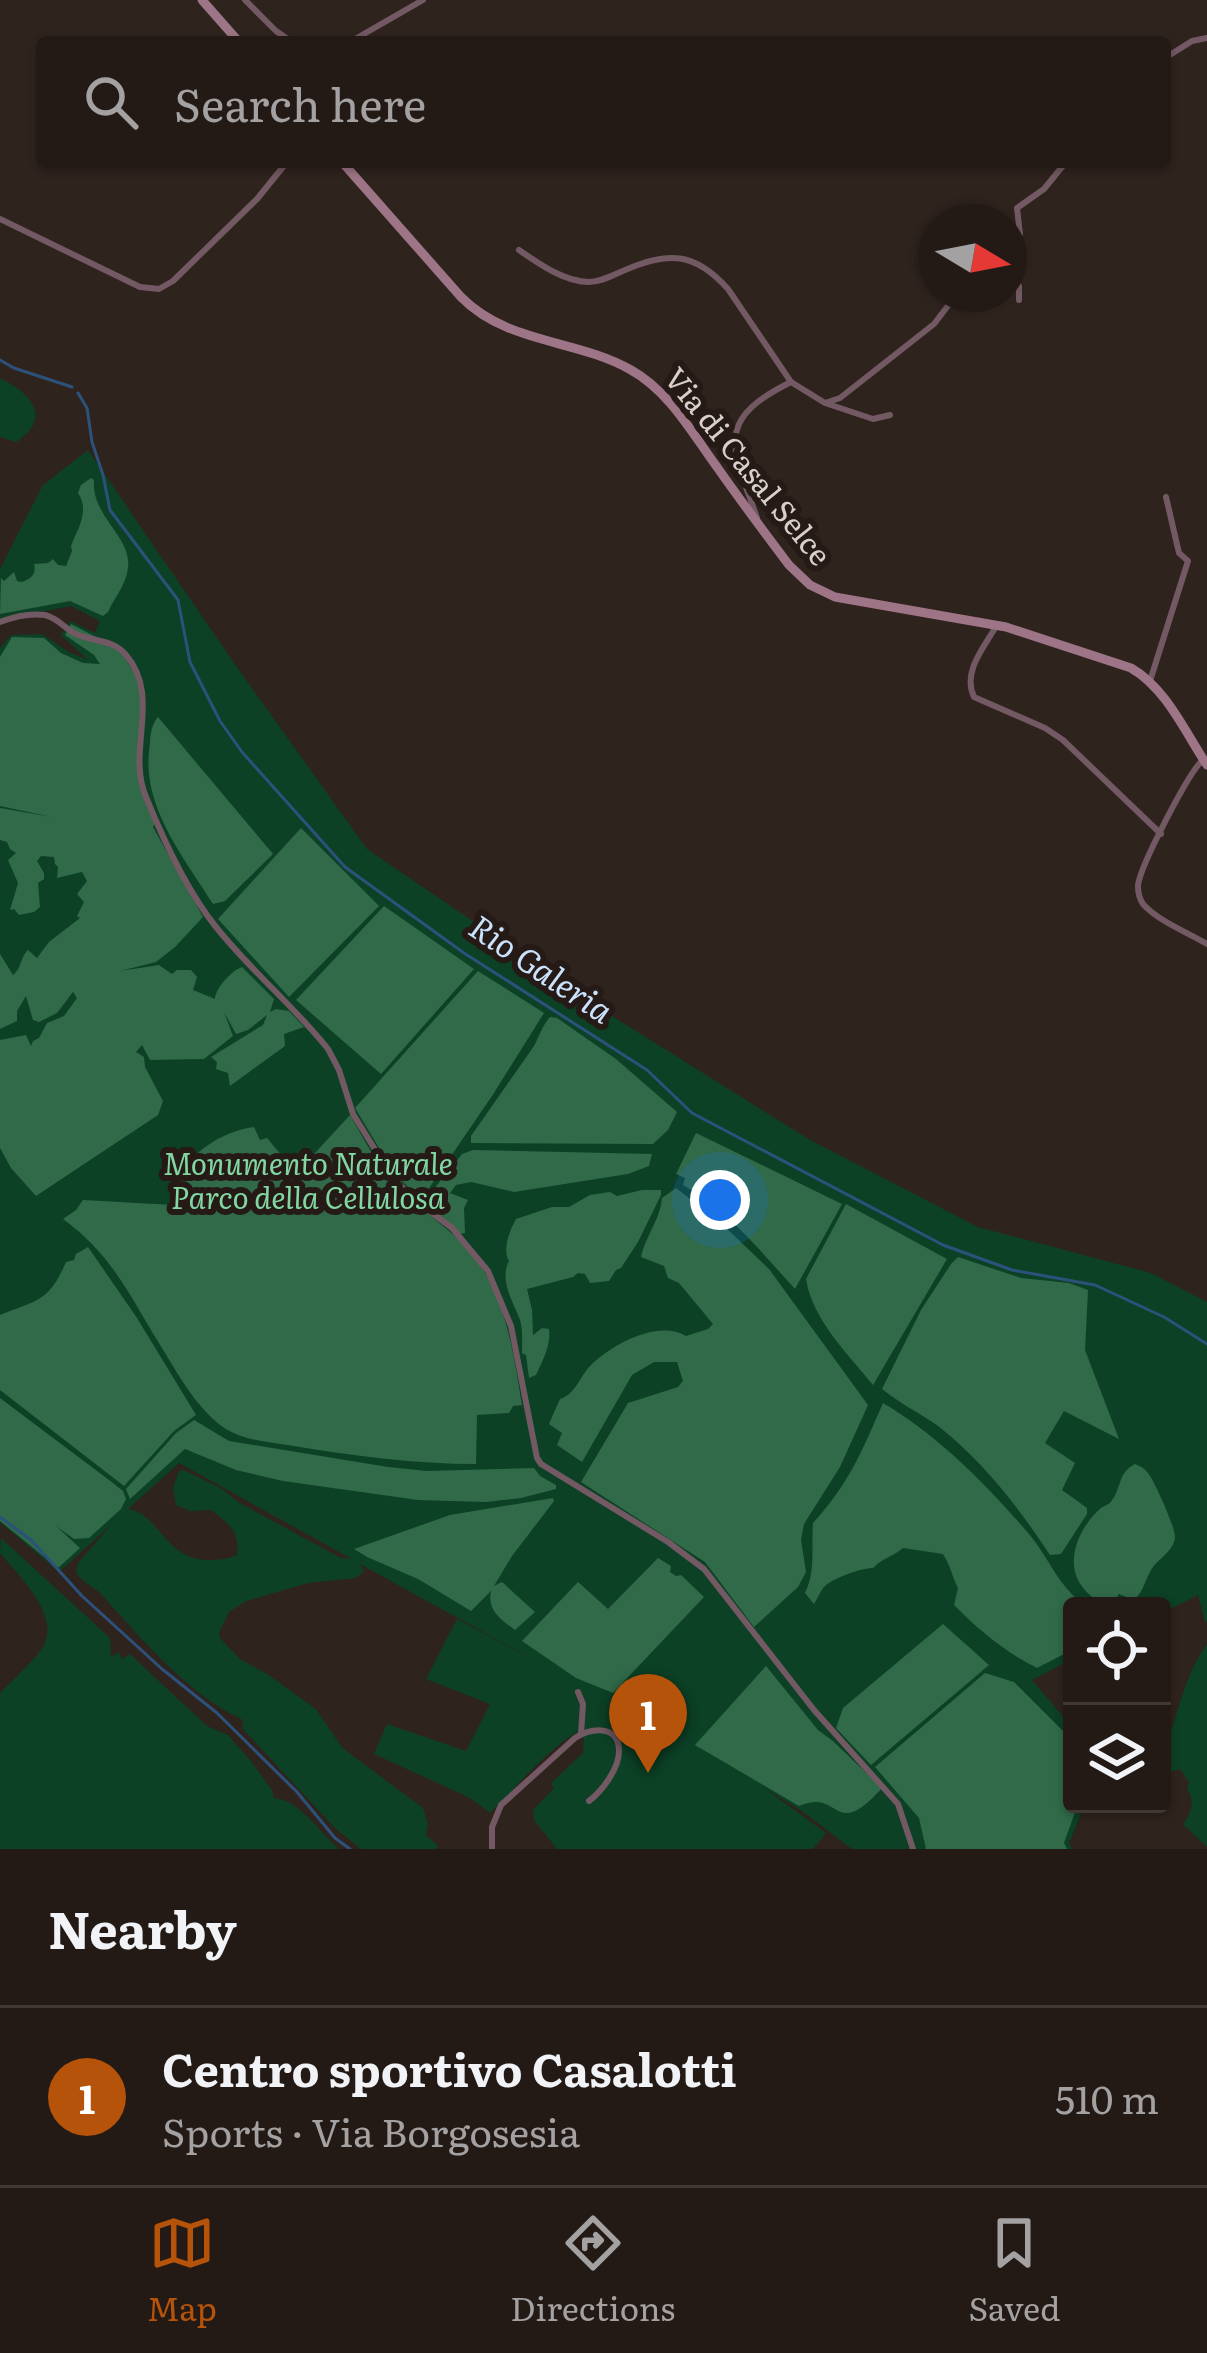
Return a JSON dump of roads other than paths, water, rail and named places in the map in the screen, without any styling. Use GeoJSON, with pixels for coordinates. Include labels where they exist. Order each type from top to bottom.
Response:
{"type":"FeatureCollection","features":[{"type":"Feature","properties":{"kind":"main road"},"geometry":{"type":"LineString","coordinates":[[202,0],[234,36]]}},
{"type":"Feature","properties":{"kind":"main road","name":"Via di Casal Selce"},"geometry":{"type":"LineString","coordinates":[[347,168],[482,315],[620,364],[650,383],[677,412],[798,575],[828,594],[997,625],[1124,665],[1150,681]]}},
{"type":"Feature","properties":{"kind":"main road"},"geometry":{"type":"LineString","coordinates":[[1150,681],[1206,760]]}},
{"type":"Feature","properties":{"kind":"street"},"geometry":{"type":"LineString","coordinates":[[245,0],[284,36]]}},
{"type":"Feature","properties":{"kind":"street"},"geometry":{"type":"LineString","coordinates":[[360,36],[423,0]]}},
{"type":"Feature","properties":{"kind":"street"},"geometry":{"type":"LineString","coordinates":[[1171,54],[1207,38]]}},
{"type":"Feature","properties":{"kind":"street"},"geometry":{"type":"LineString","coordinates":[[0,220],[140,287],[159,289],[178,277],[282,168]]}},
{"type":"Feature","properties":{"kind":"street"},"geometry":{"type":"LineString","coordinates":[[1021,204],[1044,189],[1061,168]]}},
{"type":"Feature","properties":{"kind":"street"},"geometry":{"type":"LineString","coordinates":[[519,250],[581,281],[601,280],[657,258],[676,256],[693,262],[728,289],[790,382],[825,403],[868,418],[890,415]]}},
{"type":"Feature","properties":{"kind":"street"},"geometry":{"type":"LineString","coordinates":[[825,403],[846,394],[932,326],[943,312]]}},
{"type":"Feature","properties":{"kind":"street"},"geometry":{"type":"LineString","coordinates":[[760,527],[738,463],[736,429],[755,401],[790,382]]}},
{"type":"Feature","properties":{"kind":"street"},"geometry":{"type":"LineString","coordinates":[[1150,681],[1188,562],[1179,553],[1166,497]]}},
{"type":"Feature","properties":{"kind":"street"},"geometry":{"type":"LineString","coordinates":[[0,622],[46,615],[76,634],[113,644],[129,658],[143,695],[143,790],[186,880],[221,934],[328,1049],[353,1114],[392,1177],[452,1228],[488,1270],[511,1326],[537,1459],[704,1569],[814,1710],[898,1804],[913,1849]]}},
{"type":"Feature","properties":{"kind":"street"},"geometry":{"type":"LineString","coordinates":[[997,625],[970,673],[972,695],[1063,740],[1161,834]]}},
{"type":"Feature","properties":{"kind":"street"},"geometry":{"type":"LineString","coordinates":[[1206,760],[1194,769],[1161,834],[1140,878],[1139,898],[1207,944]]}},
{"type":"Feature","properties":{"kind":"street"},"geometry":{"type":"LineString","coordinates":[[578,1692],[583,1704],[580,1734]]}},
{"type":"Feature","properties":{"kind":"street"},"geometry":{"type":"LineString","coordinates":[[492,1849],[493,1821],[501,1805],[580,1734],[605,1731],[619,1746],[616,1766],[589,1801]]}},
{"type":"Feature","properties":{"kind":"waterway","name":"Rio Galeria"},"geometry":{"type":"LineString","coordinates":[[0,360],[72,387]]}},
{"type":"Feature","properties":{"kind":"waterway","name":"Rio Galeria"},"geometry":{"type":"LineString","coordinates":[[78,393],[87,408],[110,510],[178,600],[190,662],[220,721],[345,867],[464,953],[647,1070],[692,1113],[943,1245],[1012,1270],[1095,1285],[1164,1317],[1207,1344]]}},
{"type":"Feature","properties":{"kind":"waterway"},"geometry":{"type":"LineString","coordinates":[[0,1517],[31,1540],[82,1596],[162,1669],[217,1713],[350,1849]]}},
{"type":"Feature","properties":{"kind":"place","name":"Centro sportivo Casalotti"},"geometry":{"type":"Point","coordinates":[648,1773]}},
{"type":"Feature","properties":{"kind":"park label","name":"Monumento Naturale Parco della Cellulosa"},"geometry":{"type":"Point","coordinates":[308,1182]}}]}
